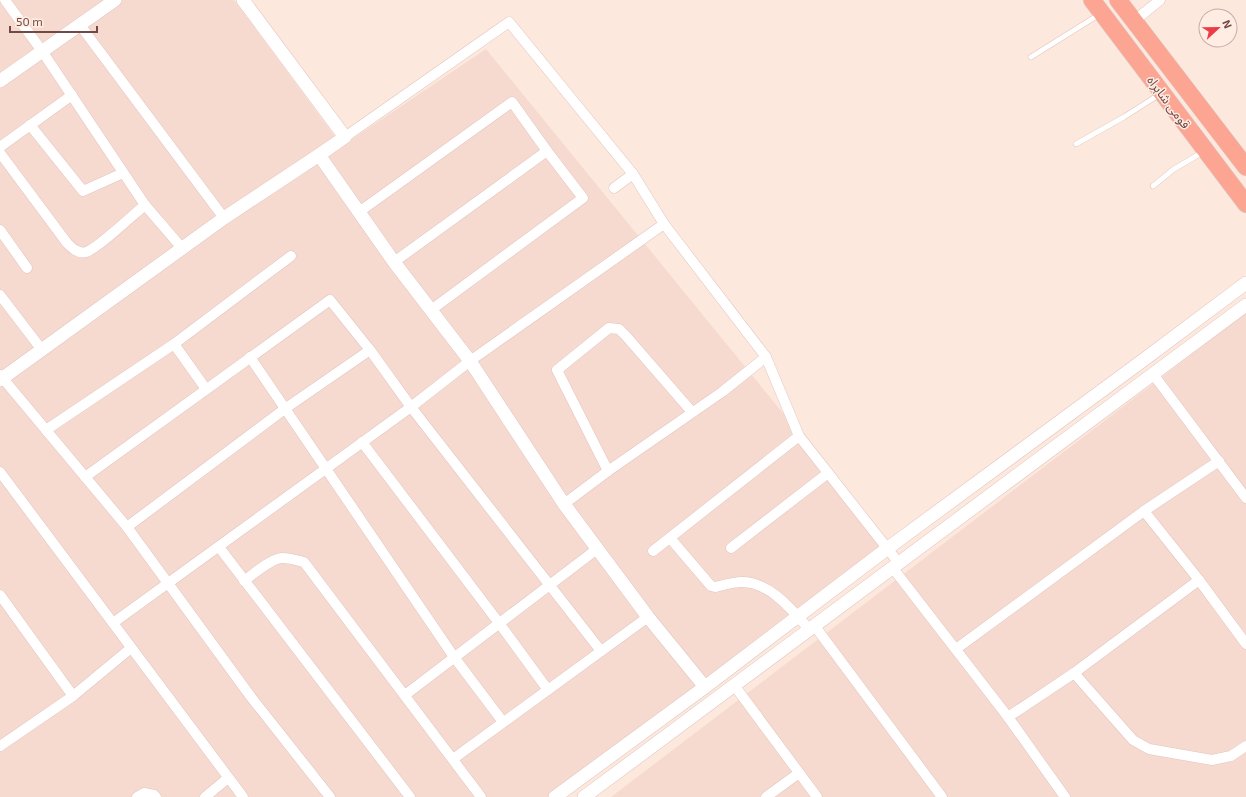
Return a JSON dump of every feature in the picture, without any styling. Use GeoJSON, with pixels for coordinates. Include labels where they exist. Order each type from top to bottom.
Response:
{"type":"FeatureCollection","features":[{"type":"Feature","properties":{"kind":"highway","name":"قومی شاہراہ"},"geometry":{"type":"LineString","coordinates":[[1118,0],[1246,167]]}},
{"type":"Feature","properties":{"kind":"highway","name":"قومی شاہراہ"},"geometry":{"type":"LineString","coordinates":[[1097,6],[1246,204]]}},
{"type":"Feature","properties":{"kind":"street"},"geometry":{"type":"LineString","coordinates":[[5,0],[42,51],[145,205],[182,248]]}},
{"type":"Feature","properties":{"kind":"street"},"geometry":{"type":"LineString","coordinates":[[0,81],[115,0]]}},
{"type":"Feature","properties":{"kind":"street"},"geometry":{"type":"LineString","coordinates":[[243,0],[345,136]]}},
{"type":"Feature","properties":{"kind":"street"},"geometry":{"type":"LineString","coordinates":[[1134,21],[1160,0]]}},
{"type":"Feature","properties":{"kind":"street"},"geometry":{"type":"LineString","coordinates":[[330,797],[251,697],[127,528],[1,378],[224,218],[320,155],[509,22],[633,174],[664,224],[766,358],[799,436],[888,548],[895,564],[1065,797]]}},
{"type":"Feature","properties":{"kind":"street"},"geometry":{"type":"LineString","coordinates":[[80,25],[224,218]]}},
{"type":"Feature","properties":{"kind":"street"},"geometry":{"type":"LineString","coordinates":[[0,147],[72,95]]}},
{"type":"Feature","properties":{"kind":"street"},"geometry":{"type":"LineString","coordinates":[[359,212],[512,102],[583,198],[431,310]]}},
{"type":"Feature","properties":{"kind":"street"},"geometry":{"type":"LineString","coordinates":[[30,125],[83,191],[123,173]]}},
{"type":"Feature","properties":{"kind":"street"},"geometry":{"type":"LineString","coordinates":[[394,262],[547,151]]}},
{"type":"Feature","properties":{"kind":"street"},"geometry":{"type":"LineString","coordinates":[[0,153],[67,243],[76,251],[86,252],[97,246],[145,205]]}},
{"type":"Feature","properties":{"kind":"street"},"geometry":{"type":"LineString","coordinates":[[320,155],[394,262],[470,361],[564,504],[648,617],[705,687]]}},
{"type":"Feature","properties":{"kind":"street"},"geometry":{"type":"LineString","coordinates":[[614,188],[633,174]]}},
{"type":"Feature","properties":{"kind":"street"},"geometry":{"type":"LineString","coordinates":[[113,624],[326,470],[470,361],[664,224]]}},
{"type":"Feature","properties":{"kind":"street"},"geometry":{"type":"LineString","coordinates":[[0,230],[27,268]]}},
{"type":"Feature","properties":{"kind":"street"},"geometry":{"type":"LineString","coordinates":[[46,430],[174,344],[292,256]]}},
{"type":"Feature","properties":{"kind":"street"},"geometry":{"type":"LineString","coordinates":[[555,797],[705,687],[888,548],[1246,283]]}},
{"type":"Feature","properties":{"kind":"street"},"geometry":{"type":"LineString","coordinates":[[0,295],[42,350]]}},
{"type":"Feature","properties":{"kind":"street"},"geometry":{"type":"LineString","coordinates":[[85,477],[330,300],[370,350],[411,407],[549,586],[601,651]]}},
{"type":"Feature","properties":{"kind":"street"},"geometry":{"type":"LineString","coordinates":[[584,797],[895,564],[1246,305]]}},
{"type":"Feature","properties":{"kind":"street"},"geometry":{"type":"LineString","coordinates":[[608,471],[557,370],[609,328],[619,329],[626,336],[692,412]]}},
{"type":"Feature","properties":{"kind":"street"},"geometry":{"type":"LineString","coordinates":[[174,344],[206,389]]}},
{"type":"Feature","properties":{"kind":"street"},"geometry":{"type":"LineString","coordinates":[[127,528],[286,408],[370,350]]}},
{"type":"Feature","properties":{"kind":"street"},"geometry":{"type":"LineString","coordinates":[[250,358],[286,408],[326,470],[454,657],[503,722]]}},
{"type":"Feature","properties":{"kind":"street"},"geometry":{"type":"LineString","coordinates":[[564,504],[608,471],[722,392],[766,358]]}},
{"type":"Feature","properties":{"kind":"street"},"geometry":{"type":"LineString","coordinates":[[1154,374],[1246,498]]}},
{"type":"Feature","properties":{"kind":"street"},"geometry":{"type":"LineString","coordinates":[[653,551],[799,436]]}},
{"type":"Feature","properties":{"kind":"street"},"geometry":{"type":"LineString","coordinates":[[362,442],[548,690]]}},
{"type":"Feature","properties":{"kind":"street"},"geometry":{"type":"LineString","coordinates":[[956,649],[1144,511],[1219,461]]}},
{"type":"Feature","properties":{"kind":"street"},"geometry":{"type":"LineString","coordinates":[[0,472],[242,797]]}},
{"type":"Feature","properties":{"kind":"street"},"geometry":{"type":"LineString","coordinates":[[732,548],[828,473]]}},
{"type":"Feature","properties":{"kind":"street"},"geometry":{"type":"LineString","coordinates":[[939,511],[949,525]]}},
{"type":"Feature","properties":{"kind":"street"},"geometry":{"type":"LineString","coordinates":[[1144,511],[1199,580],[1246,644]]}},
{"type":"Feature","properties":{"kind":"street"},"geometry":{"type":"LineString","coordinates":[[670,538],[711,586],[715,587],[736,582],[750,582],[765,587],[811,627],[942,797]]}},
{"type":"Feature","properties":{"kind":"street"},"geometry":{"type":"LineString","coordinates":[[219,547],[410,797]]}},
{"type":"Feature","properties":{"kind":"street"},"geometry":{"type":"LineString","coordinates":[[405,695],[597,549]]}},
{"type":"Feature","properties":{"kind":"street"},"geometry":{"type":"LineString","coordinates":[[244,581],[259,569],[280,558],[304,562],[481,797]]}},
{"type":"Feature","properties":{"kind":"street"},"geometry":{"type":"LineString","coordinates":[[1008,717],[1074,673],[1199,580]]}},
{"type":"Feature","properties":{"kind":"street"},"geometry":{"type":"LineString","coordinates":[[0,595],[73,696]]}},
{"type":"Feature","properties":{"kind":"street"},"geometry":{"type":"LineString","coordinates":[[453,759],[648,617]]}},
{"type":"Feature","properties":{"kind":"street"},"geometry":{"type":"LineString","coordinates":[[0,746],[73,696],[131,648]]}},
{"type":"Feature","properties":{"kind":"street"},"geometry":{"type":"LineString","coordinates":[[1074,673],[1133,740],[1149,749],[1212,760],[1231,756],[1246,746]]}},
{"type":"Feature","properties":{"kind":"street"},"geometry":{"type":"LineString","coordinates":[[734,685],[817,797]]}},
{"type":"Feature","properties":{"kind":"street"},"geometry":{"type":"LineString","coordinates":[[766,797],[799,773]]}},
{"type":"Feature","properties":{"kind":"street"},"geometry":{"type":"LineString","coordinates":[[205,797],[228,778]]}},
{"type":"Feature","properties":{"kind":"street"},"geometry":{"type":"LineString","coordinates":[[137,797],[144,793],[154,795],[156,797]]}},
{"type":"Feature","properties":{"kind":"lane"},"geometry":{"type":"LineString","coordinates":[[1031,57],[1097,6]]}},
{"type":"Feature","properties":{"kind":"lane"},"geometry":{"type":"LineString","coordinates":[[1076,144],[1124,117],[1163,92]]}},
{"type":"Feature","properties":{"kind":"lane"},"geometry":{"type":"LineString","coordinates":[[1154,186],[1174,169],[1206,151]]}},
{"type":"Feature","properties":{"kind":"shaded area"},"geometry":{"type":"Polygon","coordinates":[[[0,0],[234,0],[342,146],[486,49],[892,547],[560,797],[0,797],[0,0]]]}},
{"type":"Feature","properties":{"kind":"shaded area"},"geometry":{"type":"Polygon","coordinates":[[[1246,313],[1246,797],[611,797],[1246,313]]]}}]}
